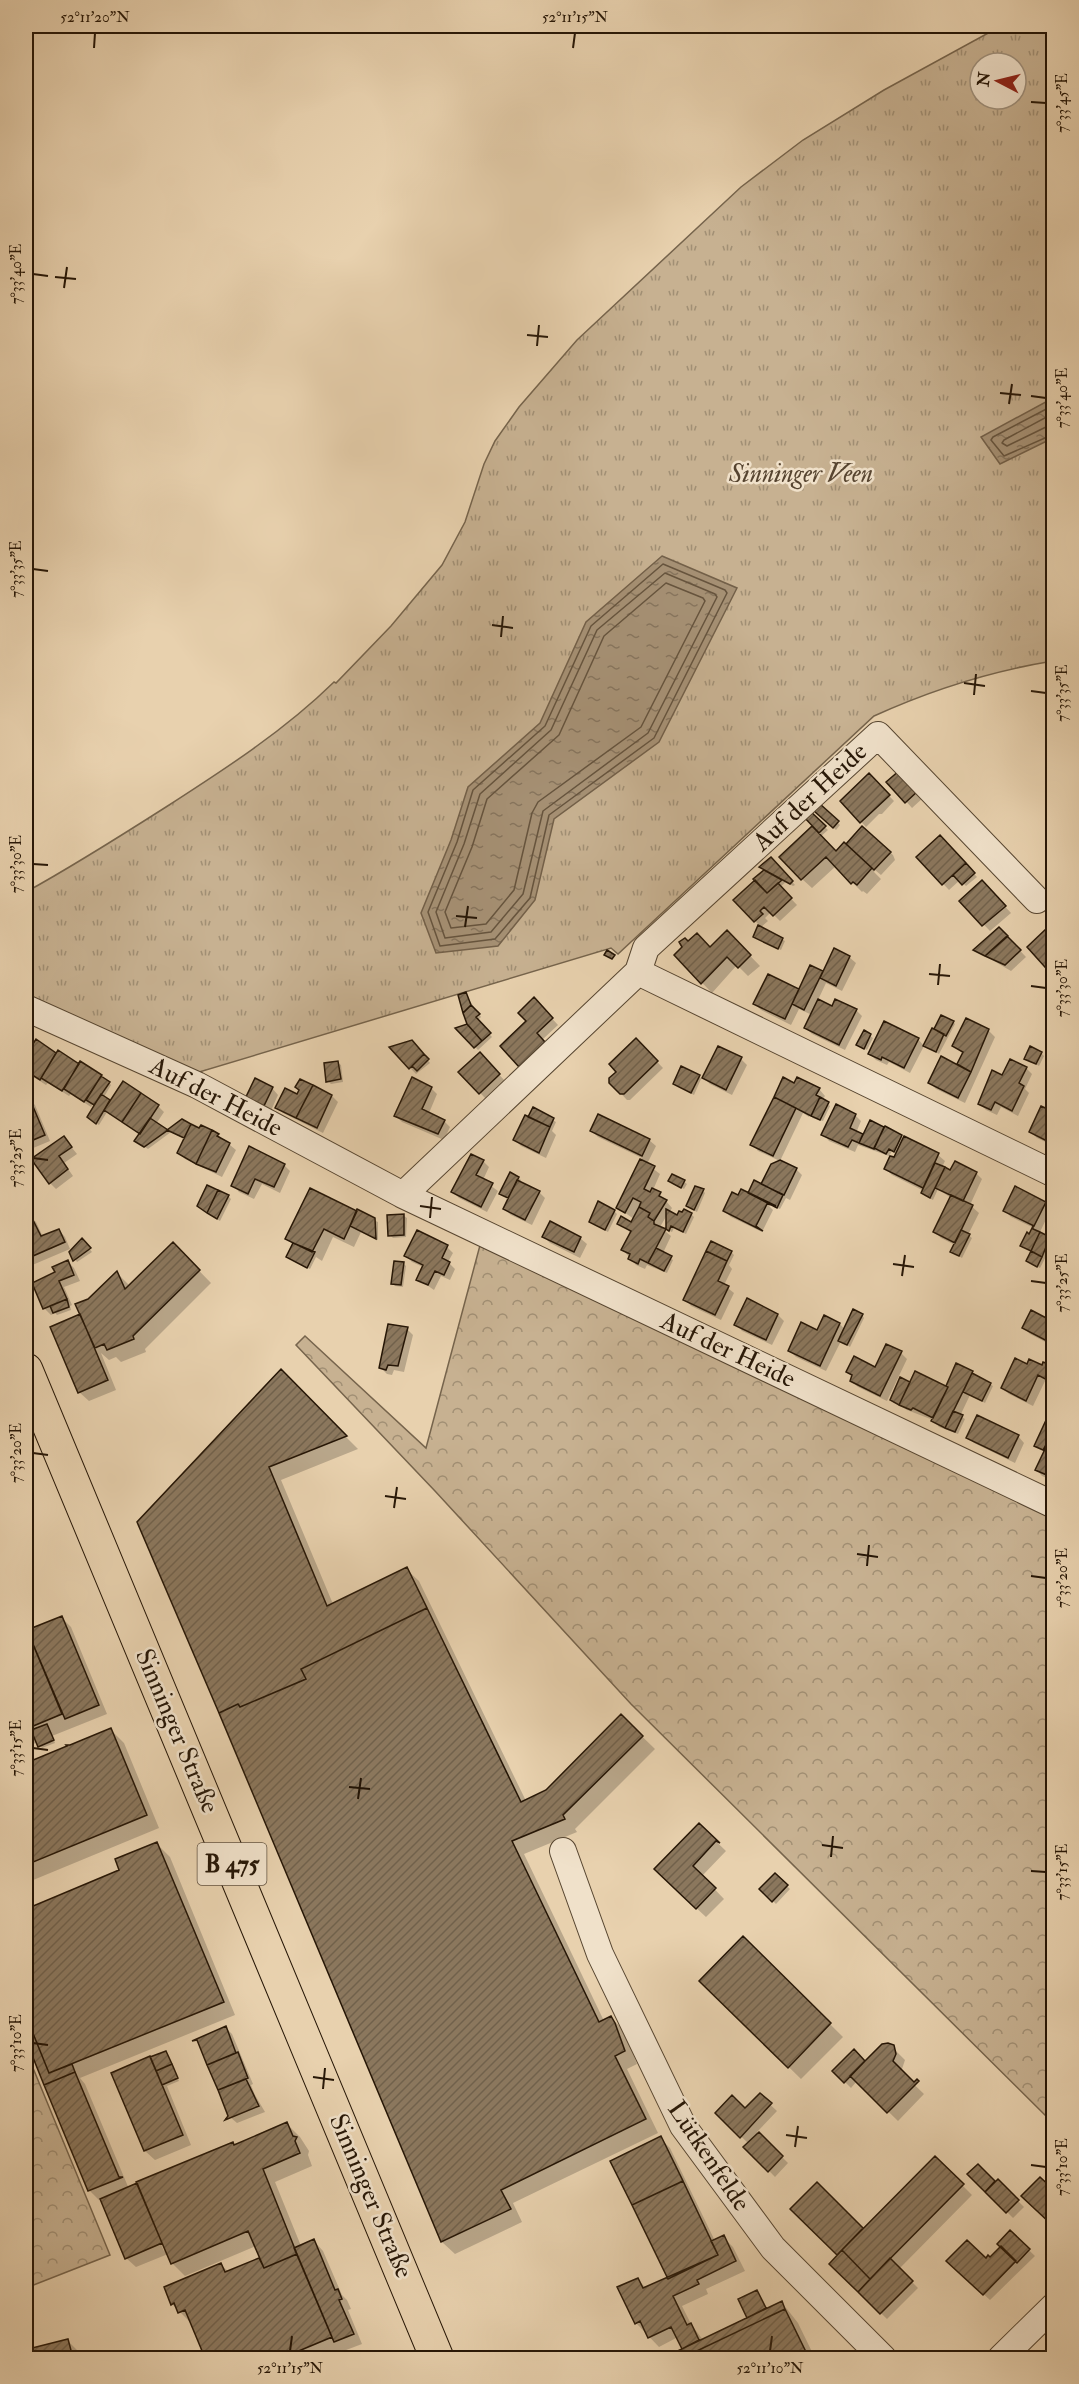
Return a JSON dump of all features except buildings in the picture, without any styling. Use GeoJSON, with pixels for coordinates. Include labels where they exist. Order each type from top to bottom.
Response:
{"type":"FeatureCollection","features":[{"type":"Feature","properties":{"kind":"main road","name":"Sinninger Straße"},"geometry":{"type":"LineString","coordinates":[[26,1370],[437,2358]]}},
{"type":"Feature","properties":{"kind":"street","name":"Auf der Heide"},"geometry":{"type":"LineString","coordinates":[[403,1195],[638,972],[646,948],[878,735],[1037,900]]}},
{"type":"Feature","properties":{"kind":"street"},"geometry":{"type":"LineString","coordinates":[[638,972],[1053,1174]]}},
{"type":"Feature","properties":{"kind":"street","name":"Auf der Heide"},"geometry":{"type":"LineString","coordinates":[[26,1008],[197,1085],[403,1195],[1053,1505]]}},
{"type":"Feature","properties":{"kind":"street","name":"Lütkenfelde"},"geometry":{"type":"LineString","coordinates":[[563,1851],[600,1954],[682,2126],[773,2248],[883,2358]]}},
{"type":"Feature","properties":{"kind":"street"},"geometry":{"type":"LineString","coordinates":[[1000,2358],[1053,2306]]}},
{"type":"Feature","properties":{"kind":"green space","name":"Sinninger Veen"},"geometry":{"type":"Polygon","coordinates":[[[1001,26],[1053,26],[1053,661],[1007,670],[962,683],[874,716],[618,954],[611,948],[186,1076],[26,999],[26,892],[114,840],[232,764],[295,717],[334,682],[336,683],[391,626],[442,565],[465,522],[484,464],[495,441],[519,407],[577,340],[741,187],[803,140],[884,90],[1001,26]]]}},
{"type":"Feature","properties":{"kind":"green space"},"geometry":{"type":"Polygon","coordinates":[[[483,1234],[1053,1505],[1053,2123],[631,1704],[435,1491],[296,1345],[305,1336],[426,1448],[483,1234]]]}},
{"type":"Feature","properties":{"kind":"green space"},"geometry":{"type":"Polygon","coordinates":[[[26,2051],[110,2255],[26,2288],[26,2051]]]}},
{"type":"Feature","properties":{"kind":"water"},"geometry":{"type":"Polygon","coordinates":[[[1053,398],[1053,438],[1000,464],[981,437],[1053,398]]]}},
{"type":"Feature","properties":{"kind":"water"},"geometry":{"type":"Polygon","coordinates":[[[662,556],[737,588],[659,742],[554,819],[535,900],[498,946],[436,953],[421,913],[451,840],[468,787],[540,723],[586,622],[662,556]]]}}]}
